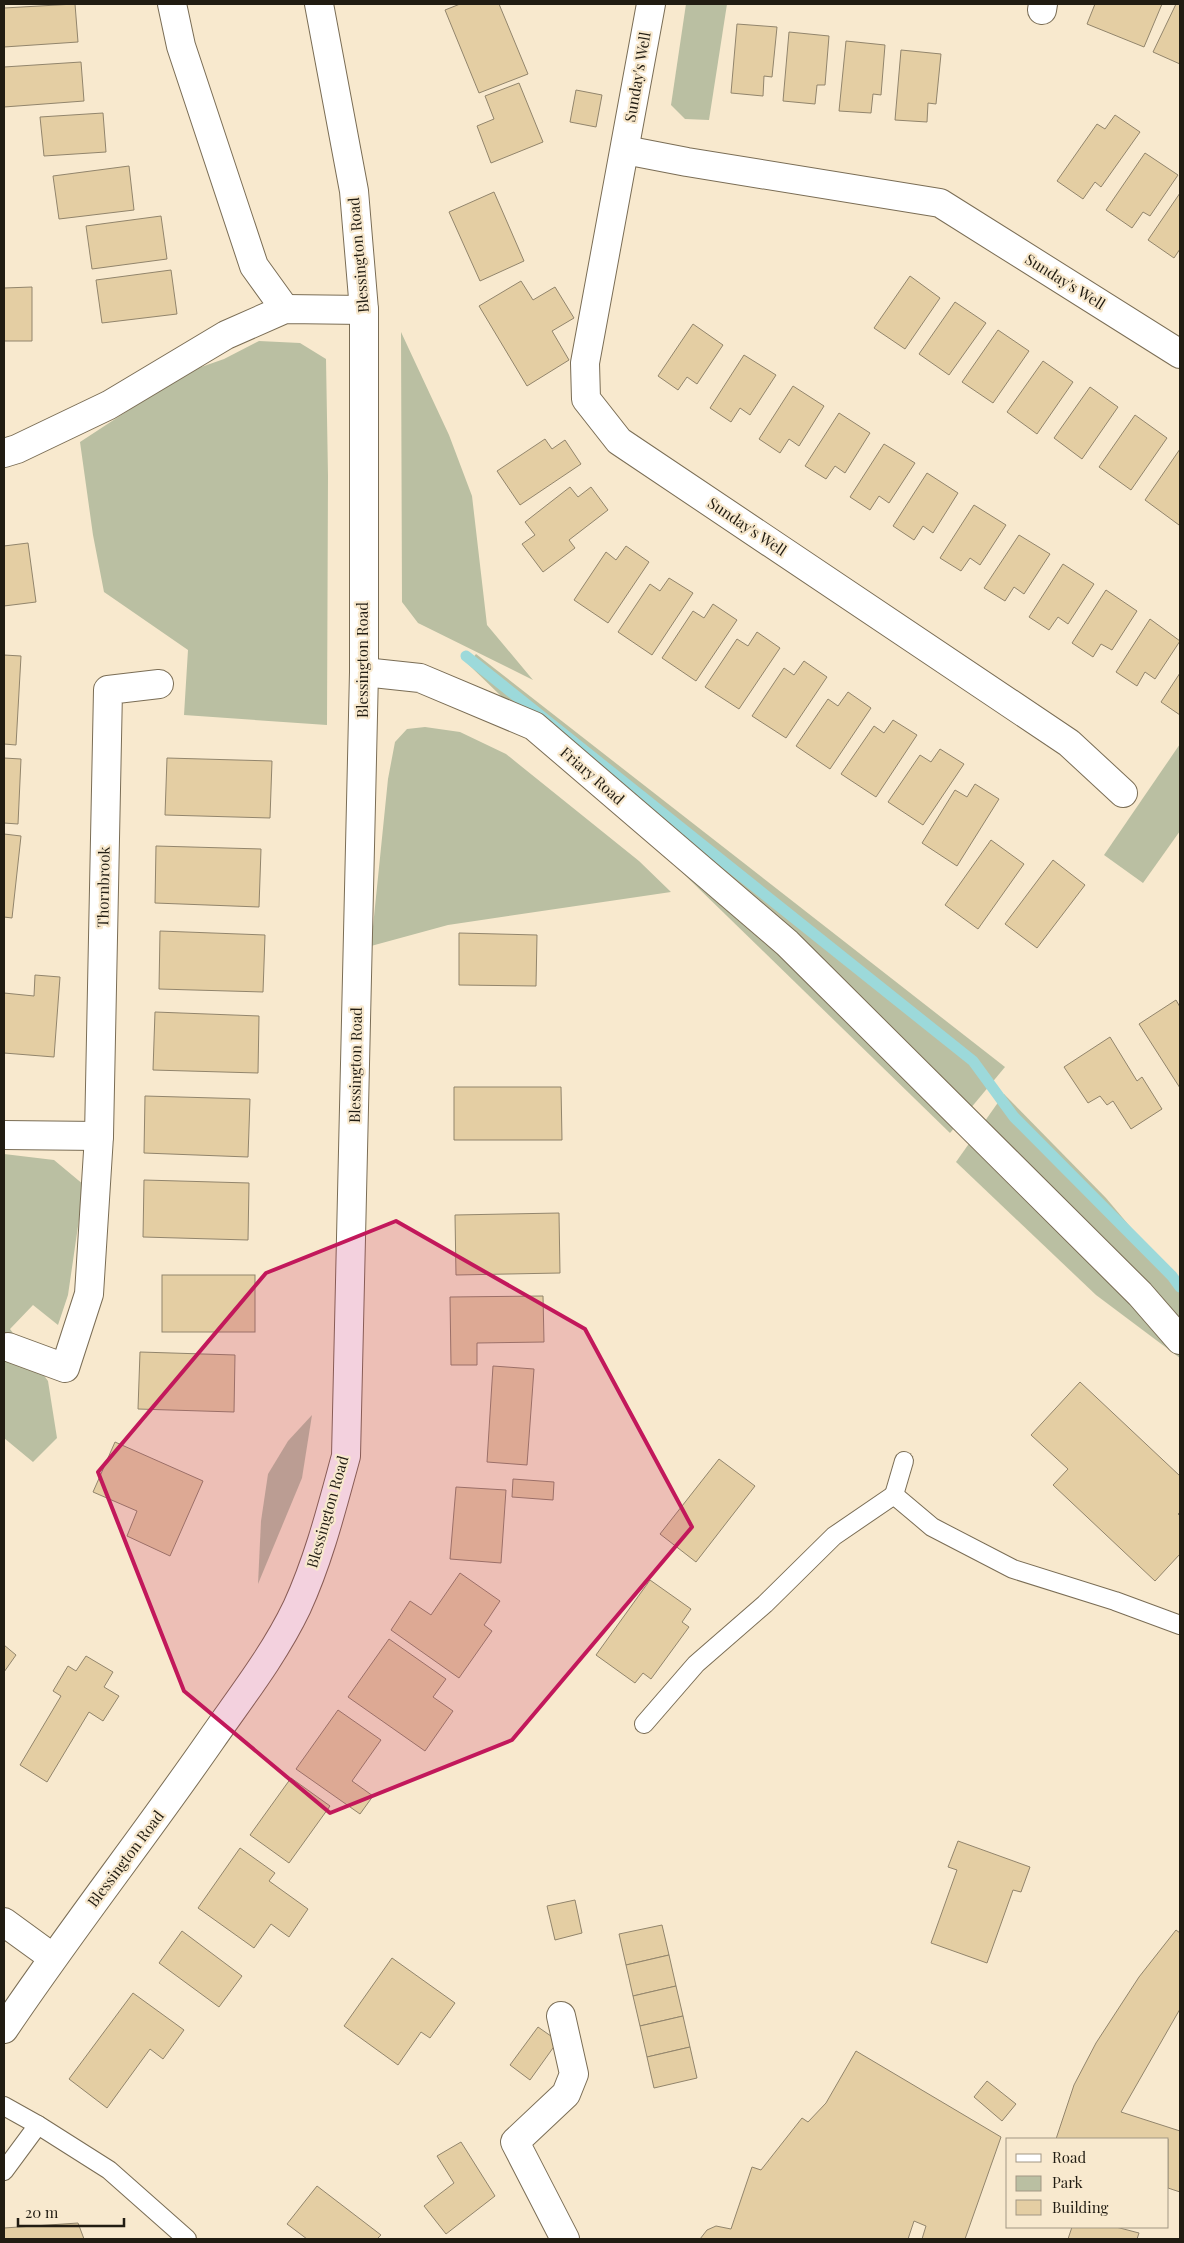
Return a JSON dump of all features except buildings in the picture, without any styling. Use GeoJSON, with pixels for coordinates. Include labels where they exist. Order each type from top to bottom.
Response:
{"type":"FeatureCollection","features":[{"type":"Feature","properties":{"kind":"street"},"geometry":{"type":"LineString","coordinates":[[172,4],[181,46],[254,266],[285,309]]}},
{"type":"Feature","properties":{"kind":"street","name":"Blessington Road"},"geometry":{"type":"LineString","coordinates":[[4,2029],[52,1958],[164,1807],[265,1663],[296,1608],[320,1548],[346,1456],[364,672],[364,310],[354,191],[319,4]]}},
{"type":"Feature","properties":{"kind":"street","name":"Sunday's Well"},"geometry":{"type":"LineString","coordinates":[[651,4],[585,363],[586,399],[619,441],[1069,743],[1123,794]]}},
{"type":"Feature","properties":{"kind":"street","name":"Sunday's Well"},"geometry":{"type":"LineString","coordinates":[[625,150],[940,204],[1180,354]]}},
{"type":"Feature","properties":{"kind":"street"},"geometry":{"type":"LineString","coordinates":[[4,453],[17,449],[108,405],[226,335],[285,309],[364,310]]}},
{"type":"Feature","properties":{"kind":"street","name":"Friary Road"},"geometry":{"type":"LineString","coordinates":[[364,672],[420,678],[534,726],[787,943],[1140,1294],[1180,1340]]}},
{"type":"Feature","properties":{"kind":"street","name":"Thornbrook"},"geometry":{"type":"LineString","coordinates":[[8,1347],[65,1368],[90,1294],[99,1136],[108,690],[159,684]]}},
{"type":"Feature","properties":{"kind":"street"},"geometry":{"type":"LineString","coordinates":[[4,1135],[99,1136]]}},
{"type":"Feature","properties":{"kind":"street"},"geometry":{"type":"LineString","coordinates":[[4,1922],[52,1958]]}},
{"type":"Feature","properties":{"kind":"street"},"geometry":{"type":"LineString","coordinates":[[561,2016],[574,2074],[566,2094],[515,2142],[565,2239]]}},
{"type":"Feature","properties":{"kind":"lane"},"geometry":{"type":"LineString","coordinates":[[644,1724],[696,1664],[765,1604],[834,1536],[894,1495],[904,1461]]}},
{"type":"Feature","properties":{"kind":"lane"},"geometry":{"type":"LineString","coordinates":[[894,1495],[932,1527],[1013,1569],[1115,1600],[1180,1625]]}},
{"type":"Feature","properties":{"kind":"lane"},"geometry":{"type":"LineString","coordinates":[[4,2106],[109,2170],[187,2239]]}},
{"type":"Feature","properties":{"kind":"lane"},"geometry":{"type":"LineString","coordinates":[[4,2172],[38,2125]]}},
{"type":"Feature","properties":{"kind":"highlighted area"},"geometry":{"type":"Polygon","coordinates":[[[396,1221],[585,1329],[692,1527],[512,1740],[330,1813],[184,1691],[98,1472],[266,1273],[396,1221]]]}},
{"type":"Feature","properties":{"kind":"green space"},"geometry":{"type":"Polygon","coordinates":[[[686,4],[727,4],[709,120],[685,119],[671,105],[686,4]]]}},
{"type":"Feature","properties":{"kind":"green space"},"geometry":{"type":"Polygon","coordinates":[[[401,332],[449,435],[472,496],[487,625],[533,680],[418,623],[402,602],[401,332]]]}},
{"type":"Feature","properties":{"kind":"green space"},"geometry":{"type":"Polygon","coordinates":[[[259,341],[300,343],[326,359],[328,476],[327,725],[184,715],[188,650],[104,592],[93,535],[80,442],[187,372],[224,359],[259,341]]]}},
{"type":"Feature","properties":{"kind":"green space"},"geometry":{"type":"Polygon","coordinates":[[[476,654],[1005,1067],[950,1133],[468,664],[476,654]]]}},
{"type":"Feature","properties":{"kind":"green space"},"geometry":{"type":"Polygon","coordinates":[[[425,727],[460,732],[506,754],[639,861],[671,892],[448,925],[371,946],[388,779],[395,742],[407,729],[425,727]]]}},
{"type":"Feature","properties":{"kind":"green space"},"geometry":{"type":"Polygon","coordinates":[[[1180,744],[1180,831],[1143,883],[1104,855],[1180,744]]]}},
{"type":"Feature","properties":{"kind":"green space"},"geometry":{"type":"Polygon","coordinates":[[[1004,1094],[1106,1198],[1180,1286],[1180,1358],[1096,1295],[956,1162],[1004,1094]]]}},
{"type":"Feature","properties":{"kind":"green space"},"geometry":{"type":"Polygon","coordinates":[[[4,1154],[54,1160],[84,1185],[68,1295],[58,1325],[33,1305],[10,1329],[48,1381],[57,1438],[33,1462],[4,1438],[4,1154]]]}},
{"type":"Feature","properties":{"kind":"green space"},"geometry":{"type":"Polygon","coordinates":[[[312,1415],[302,1478],[258,1584],[261,1521],[268,1474],[288,1441],[312,1415]]]}},
{"type":"Feature","properties":{"kind":"waterway"},"geometry":{"type":"LineString","coordinates":[[466,656],[973,1061],[1014,1117],[1172,1276],[1180,1287]]}}]}
